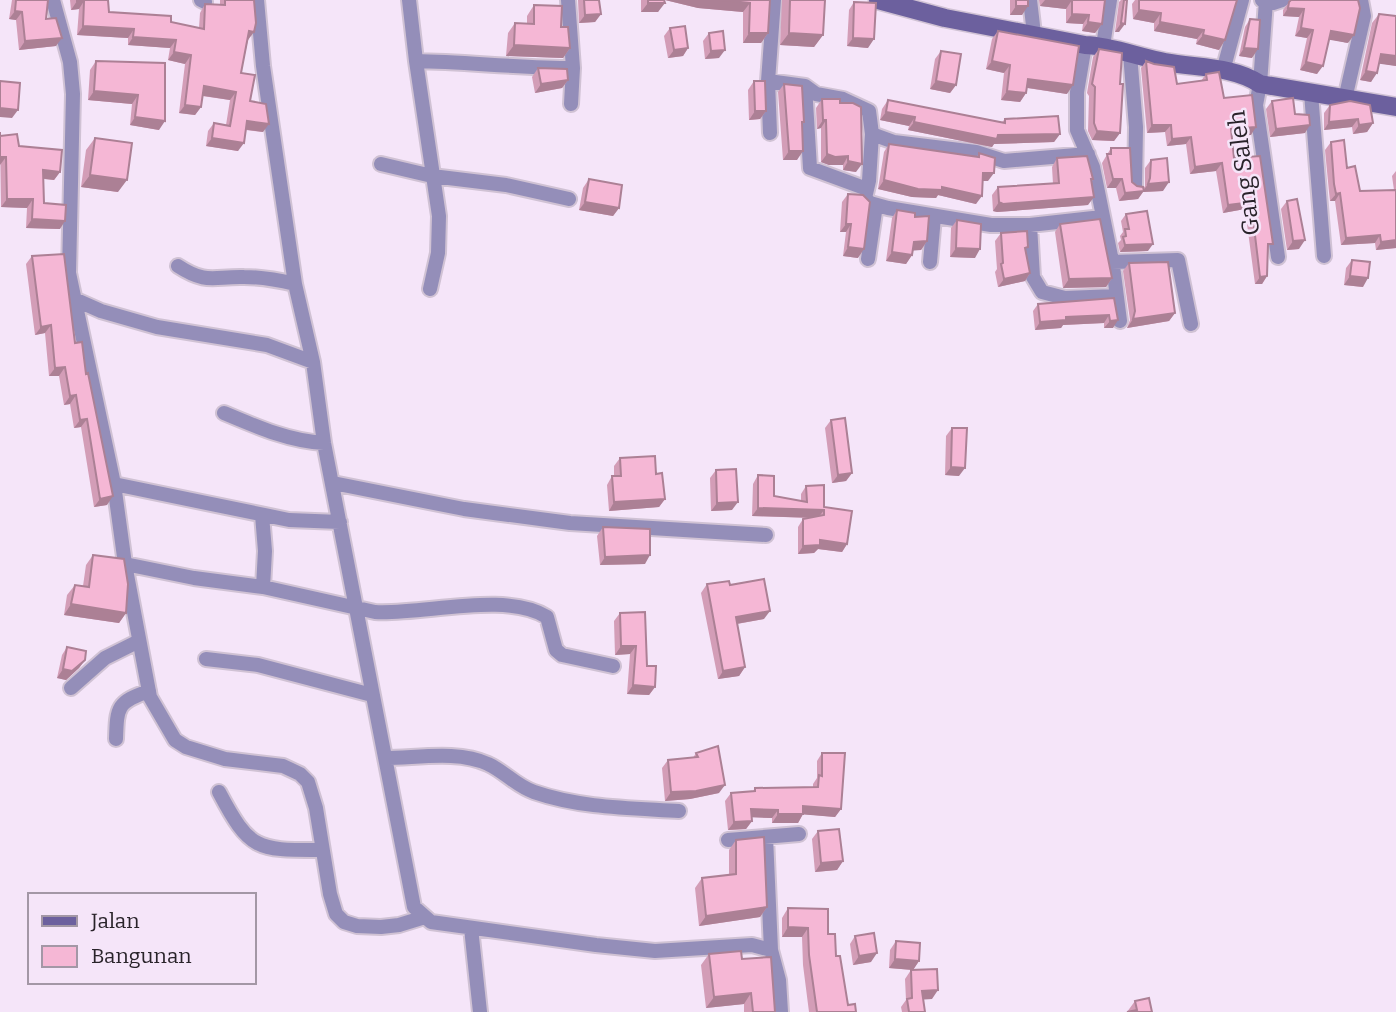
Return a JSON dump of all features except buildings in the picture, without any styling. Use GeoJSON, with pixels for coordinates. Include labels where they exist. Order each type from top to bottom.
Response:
{"type":"FeatureCollection","features":[{"type":"Feature","properties":{"kind":"street"},"geometry":{"type":"LineString","coordinates":[[53,0],[70,62],[74,94],[69,273],[114,484],[139,641],[149,691],[156,710],[175,740],[186,747],[225,759],[283,766],[300,774],[308,782],[316,808],[321,850],[335,914],[344,922],[356,926],[381,927],[425,917]]}},
{"type":"Feature","properties":{"kind":"street"},"geometry":{"type":"LineString","coordinates":[[257,0],[263,66],[295,284],[313,362],[324,443],[414,907],[431,922],[596,945],[655,951],[752,945],[771,950]]}},
{"type":"Feature","properties":{"kind":"street"},"geometry":{"type":"LineString","coordinates":[[409,0],[440,233],[430,289]]}},
{"type":"Feature","properties":{"kind":"street"},"geometry":{"type":"LineString","coordinates":[[568,0],[573,68],[571,104]]}},
{"type":"Feature","properties":{"kind":"street"},"geometry":{"type":"LineString","coordinates":[[770,133],[768,81],[774,0]]}},
{"type":"Feature","properties":{"kind":"street"},"geometry":{"type":"LineString","coordinates":[[878,0],[945,18],[1248,76],[1260,85],[1396,107]]}},
{"type":"Feature","properties":{"kind":"street"},"geometry":{"type":"LineString","coordinates":[[1030,0],[1034,34]]}},
{"type":"Feature","properties":{"kind":"street"},"geometry":{"type":"LineString","coordinates":[[1110,0],[1076,108],[1077,131],[1093,167],[1112,262],[1120,321]]}},
{"type":"Feature","properties":{"kind":"street"},"geometry":{"type":"LineString","coordinates":[[1223,71],[1242,0]]}},
{"type":"Feature","properties":{"kind":"street"},"geometry":{"type":"LineString","coordinates":[[1264,0],[1273,3],[1282,0]]}},
{"type":"Feature","properties":{"kind":"street","name":"Gang Saleh"},"geometry":{"type":"LineString","coordinates":[[1264,0],[1260,85],[1256,105],[1278,257]]}},
{"type":"Feature","properties":{"kind":"street"},"geometry":{"type":"LineString","coordinates":[[1345,99],[1364,16],[1361,0]]}},
{"type":"Feature","properties":{"kind":"street"},"geometry":{"type":"LineString","coordinates":[[1130,54],[1136,127],[1135,186]]}},
{"type":"Feature","properties":{"kind":"street"},"geometry":{"type":"LineString","coordinates":[[416,61],[573,68]]}},
{"type":"Feature","properties":{"kind":"street"},"geometry":{"type":"LineString","coordinates":[[768,81],[805,86],[816,94],[844,99],[869,111],[872,134],[865,198],[876,205],[991,225],[1030,225],[1102,217]]}},
{"type":"Feature","properties":{"kind":"street"},"geometry":{"type":"LineString","coordinates":[[805,86],[810,168],[867,189]]}},
{"type":"Feature","properties":{"kind":"street"},"geometry":{"type":"LineString","coordinates":[[1311,93],[1324,256]]}},
{"type":"Feature","properties":{"kind":"street"},"geometry":{"type":"LineString","coordinates":[[872,134],[894,142],[976,152],[1004,161],[1088,154]]}},
{"type":"Feature","properties":{"kind":"street"},"geometry":{"type":"LineString","coordinates":[[381,164],[432,176],[506,185],[569,199]]}},
{"type":"Feature","properties":{"kind":"street"},"geometry":{"type":"LineString","coordinates":[[868,259],[876,205]]}},
{"type":"Feature","properties":{"kind":"street"},"geometry":{"type":"LineString","coordinates":[[930,262],[934,217]]}},
{"type":"Feature","properties":{"kind":"street"},"geometry":{"type":"LineString","coordinates":[[1030,225],[1034,277],[1042,292],[1065,298],[1116,296]]}},
{"type":"Feature","properties":{"kind":"street"},"geometry":{"type":"LineString","coordinates":[[1112,262],[1178,260],[1191,324]]}},
{"type":"Feature","properties":{"kind":"street"},"geometry":{"type":"LineString","coordinates":[[178,266],[193,276],[204,279],[263,277],[295,284]]}},
{"type":"Feature","properties":{"kind":"street"},"geometry":{"type":"LineString","coordinates":[[74,299],[101,311],[157,327],[267,345],[313,362]]}},
{"type":"Feature","properties":{"kind":"street"},"geometry":{"type":"LineString","coordinates":[[224,413],[269,432],[303,442],[324,443]]}},
{"type":"Feature","properties":{"kind":"street"},"geometry":{"type":"LineString","coordinates":[[332,483],[464,509],[569,523],[766,535]]}},
{"type":"Feature","properties":{"kind":"street"},"geometry":{"type":"LineString","coordinates":[[114,484],[262,515],[308,522],[340,522]]}},
{"type":"Feature","properties":{"kind":"street"},"geometry":{"type":"LineString","coordinates":[[262,515],[265,551],[263,587]]}},
{"type":"Feature","properties":{"kind":"street"},"geometry":{"type":"LineString","coordinates":[[125,565],[263,587],[357,608],[393,613],[494,605],[541,613],[547,617],[556,650],[562,655],[613,666]]}},
{"type":"Feature","properties":{"kind":"street"},"geometry":{"type":"LineString","coordinates":[[71,688],[105,658],[139,641]]}},
{"type":"Feature","properties":{"kind":"street"},"geometry":{"type":"LineString","coordinates":[[205,659],[258,665],[372,695]]}},
{"type":"Feature","properties":{"kind":"street"},"geometry":{"type":"LineString","coordinates":[[116,739],[117,717],[122,703],[128,698],[149,691]]}},
{"type":"Feature","properties":{"kind":"street"},"geometry":{"type":"LineString","coordinates":[[385,758],[450,757],[473,760],[488,764],[533,792],[568,801],[679,811]]}},
{"type":"Feature","properties":{"kind":"street"},"geometry":{"type":"LineString","coordinates":[[219,792],[241,830],[258,846],[283,850],[321,850]]}},
{"type":"Feature","properties":{"kind":"street"},"geometry":{"type":"LineString","coordinates":[[728,840],[799,834]]}},
{"type":"Feature","properties":{"kind":"street"},"geometry":{"type":"LineString","coordinates":[[766,837],[771,950],[779,980],[781,1012]]}},
{"type":"Feature","properties":{"kind":"street"},"geometry":{"type":"LineString","coordinates":[[471,928],[480,1012]]}}]}
